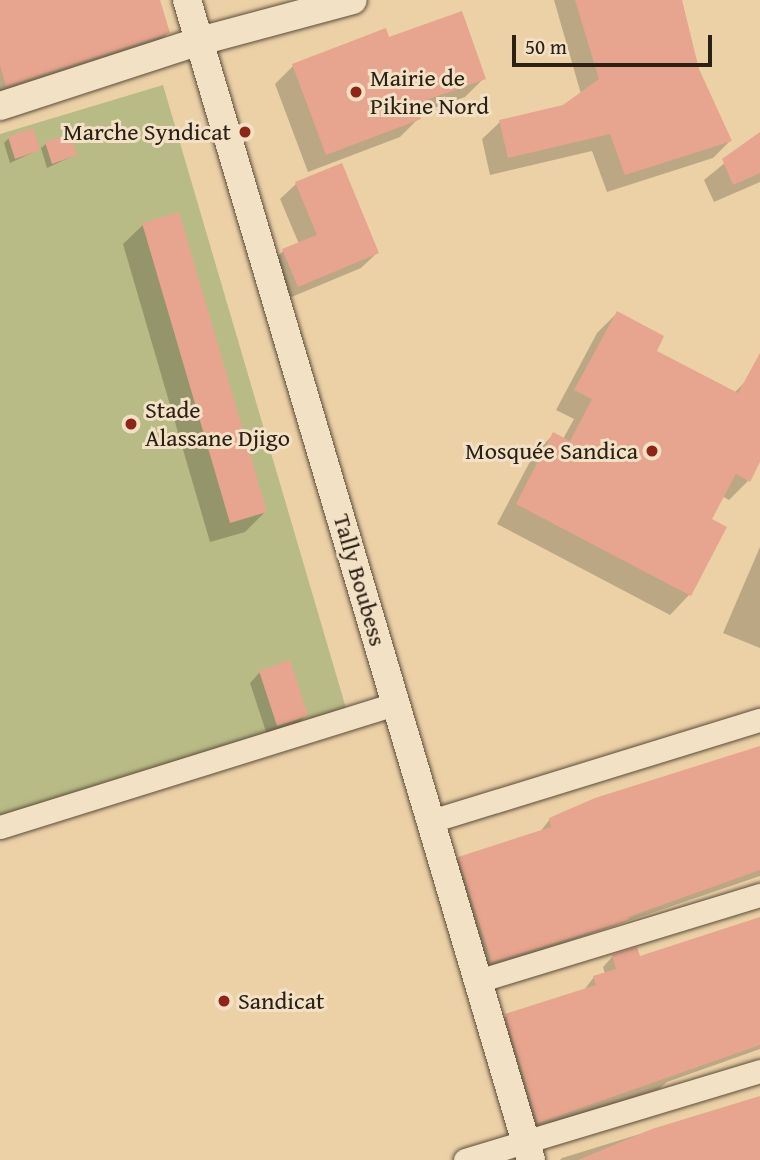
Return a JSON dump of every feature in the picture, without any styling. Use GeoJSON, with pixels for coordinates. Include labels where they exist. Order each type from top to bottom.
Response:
{"type":"FeatureCollection","features":[{"type":"Feature","properties":{"kind":"street","name":"Tally Boubess"},"geometry":{"type":"LineString","coordinates":[[187,0],[528,1151]]}},
{"type":"Feature","properties":{"kind":"street"},"geometry":{"type":"LineString","coordinates":[[0,106],[201,40],[353,0]]}},
{"type":"Feature","properties":{"kind":"street"},"geometry":{"type":"LineString","coordinates":[[0,827],[396,705]]}},
{"type":"Feature","properties":{"kind":"street"},"geometry":{"type":"LineString","coordinates":[[431,821],[760,720]]}},
{"type":"Feature","properties":{"kind":"street"},"geometry":{"type":"LineString","coordinates":[[478,982],[760,895]]}},
{"type":"Feature","properties":{"kind":"street"},"geometry":{"type":"LineString","coordinates":[[465,1160],[528,1151],[760,1072]]}},
{"type":"Feature","properties":{"kind":"green space","name":"Stade Alassane Djigo"},"geometry":{"type":"Polygon","coordinates":[[[163,85],[348,715],[0,819],[0,134],[163,85]]]}},
{"type":"Feature","properties":{"kind":"building"},"geometry":{"type":"Polygon","coordinates":[[[0,0],[160,0],[170,33],[6,86],[0,65],[0,0]]]}},
{"type":"Feature","properties":{"kind":"building"},"geometry":{"type":"Polygon","coordinates":[[[575,0],[682,0],[699,69],[732,141],[625,175],[610,134],[508,158],[499,120],[563,105],[599,79],[575,0]]]}},
{"type":"Feature","properties":{"kind":"building","name":"Mairie de Pikine Nord"},"geometry":{"type":"Polygon","coordinates":[[[462,11],[486,79],[415,104],[421,119],[326,155],[292,64],[386,28],[389,37],[462,11]]]}},
{"type":"Feature","properties":{"kind":"building"},"geometry":{"type":"Polygon","coordinates":[[[33,128],[40,150],[15,159],[8,137],[33,128]]]}},
{"type":"Feature","properties":{"kind":"building"},"geometry":{"type":"Polygon","coordinates":[[[760,132],[760,173],[733,185],[722,159],[760,132]]]}},
{"type":"Feature","properties":{"kind":"building"},"geometry":{"type":"Polygon","coordinates":[[[70,134],[77,155],[52,164],[45,142],[70,134]]]}},
{"type":"Feature","properties":{"kind":"building"},"geometry":{"type":"Polygon","coordinates":[[[342,163],[379,253],[298,287],[282,249],[317,235],[295,182],[342,163]]]}},
{"type":"Feature","properties":{"kind":"building"},"geometry":{"type":"Polygon","coordinates":[[[179,212],[267,512],[230,523],[142,223],[179,212]]]}},
{"type":"Feature","properties":{"kind":"building","name":"Mosquée Sandica"},"geometry":{"type":"Polygon","coordinates":[[[617,311],[664,336],[657,351],[738,393],[760,353],[760,462],[750,482],[736,474],[712,519],[727,527],[691,596],[516,504],[553,432],[570,441],[592,399],[574,390],[617,311]]]}},
{"type":"Feature","properties":{"kind":"building"},"geometry":{"type":"Polygon","coordinates":[[[290,660],[308,716],[277,726],[259,671],[290,660]]]}},
{"type":"Feature","properties":{"kind":"building"},"geometry":{"type":"Polygon","coordinates":[[[760,746],[760,870],[628,917],[629,920],[492,962],[458,857],[551,827],[549,818],[595,798],[760,746]]]}},
{"type":"Feature","properties":{"kind":"building"},"geometry":{"type":"Polygon","coordinates":[[[760,917],[760,1045],[538,1123],[505,1014],[596,985],[593,976],[616,969],[612,955],[637,947],[640,956],[760,917]]]}},
{"type":"Feature","properties":{"kind":"building"},"geometry":{"type":"Polygon","coordinates":[[[760,1096],[760,1160],[578,1160],[652,1129],[760,1096]]]}},
{"type":"Feature","properties":{"kind":"place","name":"Mairie de Pikine Nord"},"geometry":{"type":"Point","coordinates":[356,92]}},
{"type":"Feature","properties":{"kind":"place","name":"Marche Syndicat"},"geometry":{"type":"Point","coordinates":[245,132]}},
{"type":"Feature","properties":{"kind":"place","name":"Stade Alassane Djigo"},"geometry":{"type":"Point","coordinates":[131,424]}},
{"type":"Feature","properties":{"kind":"place","name":"Mosquée Sandica"},"geometry":{"type":"Point","coordinates":[652,451]}},
{"type":"Feature","properties":{"kind":"place","name":"Sandicat"},"geometry":{"type":"Point","coordinates":[224,1001]}}]}
